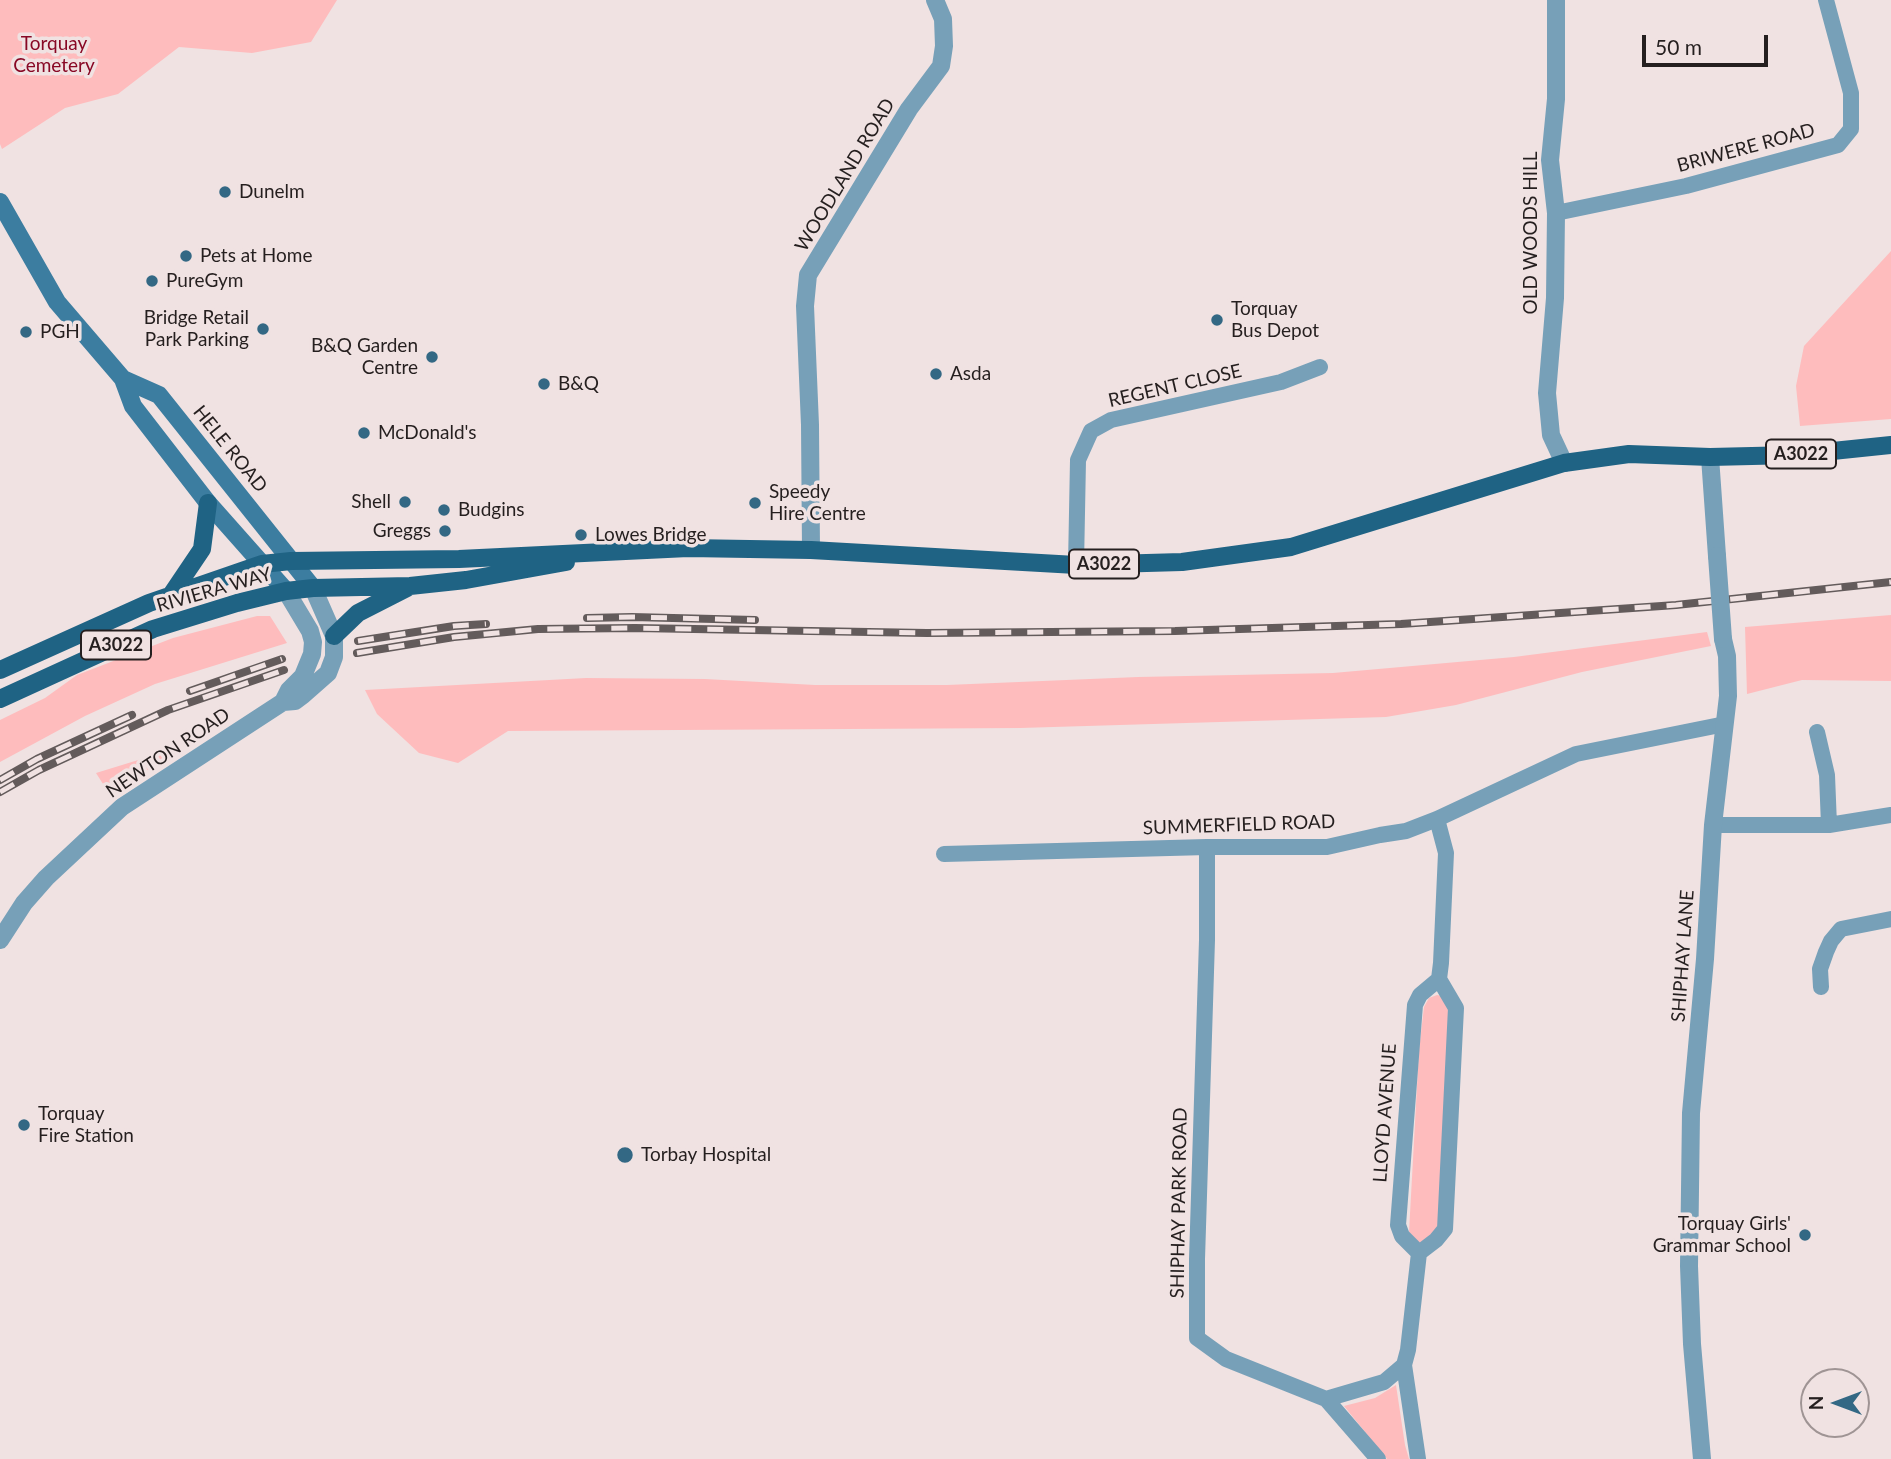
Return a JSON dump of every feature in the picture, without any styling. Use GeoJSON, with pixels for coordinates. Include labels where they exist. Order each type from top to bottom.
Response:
{"type":"FeatureCollection","features":[{"type":"Feature","properties":{"kind":"main road","name":"HELE ROAD"},"geometry":{"type":"LineString","coordinates":[[0,202],[57,302],[123,379],[132,406],[208,503],[286,591]]}},
{"type":"Feature","properties":{"kind":"main road","name":"HELE ROAD"},"geometry":{"type":"LineString","coordinates":[[123,379],[159,396],[313,588]]}},
{"type":"Feature","properties":{"kind":"main road","name":"A3022"},"geometry":{"type":"LineString","coordinates":[[262,564],[291,561],[444,560],[631,549],[811,550],[1076,565],[1182,562],[1291,547],[1564,463],[1629,454],[1710,457],[1794,455],[1891,446]]}},
{"type":"Feature","properties":{"kind":"main road"},"geometry":{"type":"LineString","coordinates":[[170,595],[202,549],[208,503]]}},
{"type":"Feature","properties":{"kind":"main road","name":"A3022"},"geometry":{"type":"LineString","coordinates":[[286,591],[410,586],[528,570],[631,549]]}},
{"type":"Feature","properties":{"kind":"main road","name":"RIVIERA WAY"},"geometry":{"type":"LineString","coordinates":[[0,670],[170,595],[262,564]]}},
{"type":"Feature","properties":{"kind":"main road"},"geometry":{"type":"LineString","coordinates":[[334,636],[358,613],[410,586]]}},
{"type":"Feature","properties":{"kind":"main road","name":"RIVIERA WAY"},"geometry":{"type":"LineString","coordinates":[[0,699],[153,629],[286,591]]}},
{"type":"Feature","properties":{"kind":"street","name":"WOODLAND ROAD"},"geometry":{"type":"LineString","coordinates":[[811,550],[805,306],[808,275],[909,109],[940,66],[944,46],[943,19],[934,0]]}},
{"type":"Feature","properties":{"kind":"street","name":"OLD WOODS HILL"},"geometry":{"type":"LineString","coordinates":[[1556,0],[1556,88],[1550,160],[1556,213],[1554,309],[1547,393],[1551,435],[1564,463]]}},
{"type":"Feature","properties":{"kind":"street","name":"BRIWERE ROAD"},"geometry":{"type":"LineString","coordinates":[[1556,213],[1686,186],[1838,145],[1851,129],[1851,93],[1826,0]]}},
{"type":"Feature","properties":{"kind":"street","name":"REGENT CLOSE"},"geometry":{"type":"LineString","coordinates":[[1076,565],[1078,460],[1091,431],[1111,420],[1281,383],[1320,367]]}},
{"type":"Feature","properties":{"kind":"street","name":"SHIPHAY LANE"},"geometry":{"type":"LineString","coordinates":[[1702,1459],[1692,1344],[1689,1266],[1691,1113],[1705,959],[1713,825],[1728,682],[1710,457]]}},
{"type":"Feature","properties":{"kind":"street"},"geometry":{"type":"LineString","coordinates":[[313,588],[334,636]]}},
{"type":"Feature","properties":{"kind":"street","name":"NEWTON ROAD"},"geometry":{"type":"LineString","coordinates":[[283,702],[289,690],[303,676],[312,654],[313,642],[310,631],[286,591]]}},
{"type":"Feature","properties":{"kind":"street","name":"NEWTON ROAD"},"geometry":{"type":"LineString","coordinates":[[0,940],[24,903],[46,878],[122,807],[283,702],[295,701],[328,673],[334,657],[334,636]]}},
{"type":"Feature","properties":{"kind":"street","name":"SUMMERFIELD ROAD"},"geometry":{"type":"LineString","coordinates":[[944,854],[1207,847],[1327,848],[1406,831],[1576,754],[1725,724]]}},
{"type":"Feature","properties":{"kind":"street"},"geometry":{"type":"LineString","coordinates":[[1817,732],[1827,775],[1829,825]]}},
{"type":"Feature","properties":{"kind":"street"},"geometry":{"type":"LineString","coordinates":[[1713,825],[1829,825],[1891,814]]}},
{"type":"Feature","properties":{"kind":"street"},"geometry":{"type":"LineString","coordinates":[[1418,1459],[1404,1365],[1419,1252],[1436,1240],[1445,1229],[1456,1008],[1439,979],[1446,853],[1437,819]]}},
{"type":"Feature","properties":{"kind":"street","name":"SHIPHAY PARK ROAD"},"geometry":{"type":"LineString","coordinates":[[1207,847],[1197,1338],[1226,1359],[1326,1399],[1378,1459]]}},
{"type":"Feature","properties":{"kind":"street"},"geometry":{"type":"LineString","coordinates":[[1821,987],[1821,969],[1826,952],[1841,929],[1891,919]]}},
{"type":"Feature","properties":{"kind":"street","name":"LLOYD AVENUE"},"geometry":{"type":"LineString","coordinates":[[1419,1252],[1402,1236],[1398,1225],[1415,1005],[1420,995],[1439,979]]}},
{"type":"Feature","properties":{"kind":"street"},"geometry":{"type":"LineString","coordinates":[[1326,1399],[1365,1390],[1384,1382],[1404,1365]]}},
{"type":"Feature","properties":{"kind":"green space","name":"Torquay Cemetery"},"geometry":{"type":"Polygon","coordinates":[[[0,0],[337,0],[311,42],[252,53],[179,47],[118,94],[65,108],[2,149],[0,0]]]}},
{"type":"Feature","properties":{"kind":"green space"},"geometry":{"type":"Polygon","coordinates":[[[1891,251],[1891,419],[1800,426],[1796,386],[1804,346],[1891,251]]]}},
{"type":"Feature","properties":{"kind":"green space"},"geometry":{"type":"Polygon","coordinates":[[[1891,615],[1891,681],[1802,680],[1747,694],[1745,627],[1891,615]]]}},
{"type":"Feature","properties":{"kind":"green space"},"geometry":{"type":"Polygon","coordinates":[[[257,616],[270,616],[287,643],[155,684],[85,716],[0,762],[0,720],[45,698],[77,675],[173,638],[257,616]]]}},
{"type":"Feature","properties":{"kind":"green space"},"geometry":{"type":"Polygon","coordinates":[[[1707,632],[1711,646],[1582,672],[1456,705],[1386,717],[1020,728],[508,731],[458,763],[419,753],[377,714],[365,690],[586,678],[705,679],[815,685],[947,685],[1333,673],[1514,657],[1707,632]]]}},
{"type":"Feature","properties":{"kind":"green space"},"geometry":{"type":"Polygon","coordinates":[[[174,749],[112,798],[96,773],[174,749]]]}},
{"type":"Feature","properties":{"kind":"green space"},"geometry":{"type":"Polygon","coordinates":[[[1437,995],[1447,997],[1456,1006],[1441,1224],[1421,1245],[1409,1232],[1419,1050],[1424,1007],[1429,998],[1437,995]]]}},
{"type":"Feature","properties":{"kind":"green space"},"geometry":{"type":"Polygon","coordinates":[[[1396,1385],[1409,1459],[1387,1459],[1344,1406],[1375,1398],[1396,1385]]]}},
{"type":"Feature","properties":{"kind":"railway"},"geometry":{"type":"LineString","coordinates":[[357,653],[454,637],[538,629],[927,633],[1175,631],[1401,624],[1676,605],[1891,582]]}},
{"type":"Feature","properties":{"kind":"railway"},"geometry":{"type":"LineString","coordinates":[[587,618],[755,620]]}},
{"type":"Feature","properties":{"kind":"railway"},"geometry":{"type":"LineString","coordinates":[[358,641],[454,626],[486,624]]}},
{"type":"Feature","properties":{"kind":"railway"},"geometry":{"type":"LineString","coordinates":[[190,691],[282,659]]}},
{"type":"Feature","properties":{"kind":"railway"},"geometry":{"type":"LineString","coordinates":[[0,792],[39,770],[168,710],[284,670]]}},
{"type":"Feature","properties":{"kind":"railway"},"geometry":{"type":"LineString","coordinates":[[0,780],[37,759],[132,715]]}},
{"type":"Feature","properties":{"kind":"place","name":"Dunelm"},"geometry":{"type":"Point","coordinates":[225,192]}},
{"type":"Feature","properties":{"kind":"place","name":"Pets at Home"},"geometry":{"type":"Point","coordinates":[186,256]}},
{"type":"Feature","properties":{"kind":"place","name":"PureGym"},"geometry":{"type":"Point","coordinates":[152,281]}},
{"type":"Feature","properties":{"kind":"place","name":"Torquay Bus Depot"},"geometry":{"type":"Point","coordinates":[1217,320]}},
{"type":"Feature","properties":{"kind":"place","name":"Bridge Retail Park Parking"},"geometry":{"type":"Point","coordinates":[263,329]}},
{"type":"Feature","properties":{"kind":"place","name":"PGH"},"geometry":{"type":"Point","coordinates":[26,332]}},
{"type":"Feature","properties":{"kind":"place","name":"B&Q Garden Centre"},"geometry":{"type":"Point","coordinates":[432,357]}},
{"type":"Feature","properties":{"kind":"place","name":"Asda"},"geometry":{"type":"Point","coordinates":[936,374]}},
{"type":"Feature","properties":{"kind":"place","name":"B&Q"},"geometry":{"type":"Point","coordinates":[544,384]}},
{"type":"Feature","properties":{"kind":"place","name":"McDonald's"},"geometry":{"type":"Point","coordinates":[364,433]}},
{"type":"Feature","properties":{"kind":"place","name":"Shell"},"geometry":{"type":"Point","coordinates":[405,502]}},
{"type":"Feature","properties":{"kind":"place","name":"Speedy Hire Centre"},"geometry":{"type":"Point","coordinates":[755,503]}},
{"type":"Feature","properties":{"kind":"place","name":"Budgins"},"geometry":{"type":"Point","coordinates":[444,510]}},
{"type":"Feature","properties":{"kind":"place","name":"Greggs"},"geometry":{"type":"Point","coordinates":[445,531]}},
{"type":"Feature","properties":{"kind":"place","name":"Lowes Bridge"},"geometry":{"type":"Point","coordinates":[581,535]}},
{"type":"Feature","properties":{"kind":"place","name":"Torquay Fire Station"},"geometry":{"type":"Point","coordinates":[24,1125]}},
{"type":"Feature","properties":{"kind":"place","name":"Torbay Hospital"},"geometry":{"type":"Point","coordinates":[625,1155]}},
{"type":"Feature","properties":{"kind":"place","name":"Torquay Girls' Grammar School"},"geometry":{"type":"Point","coordinates":[1805,1235]}}]}
